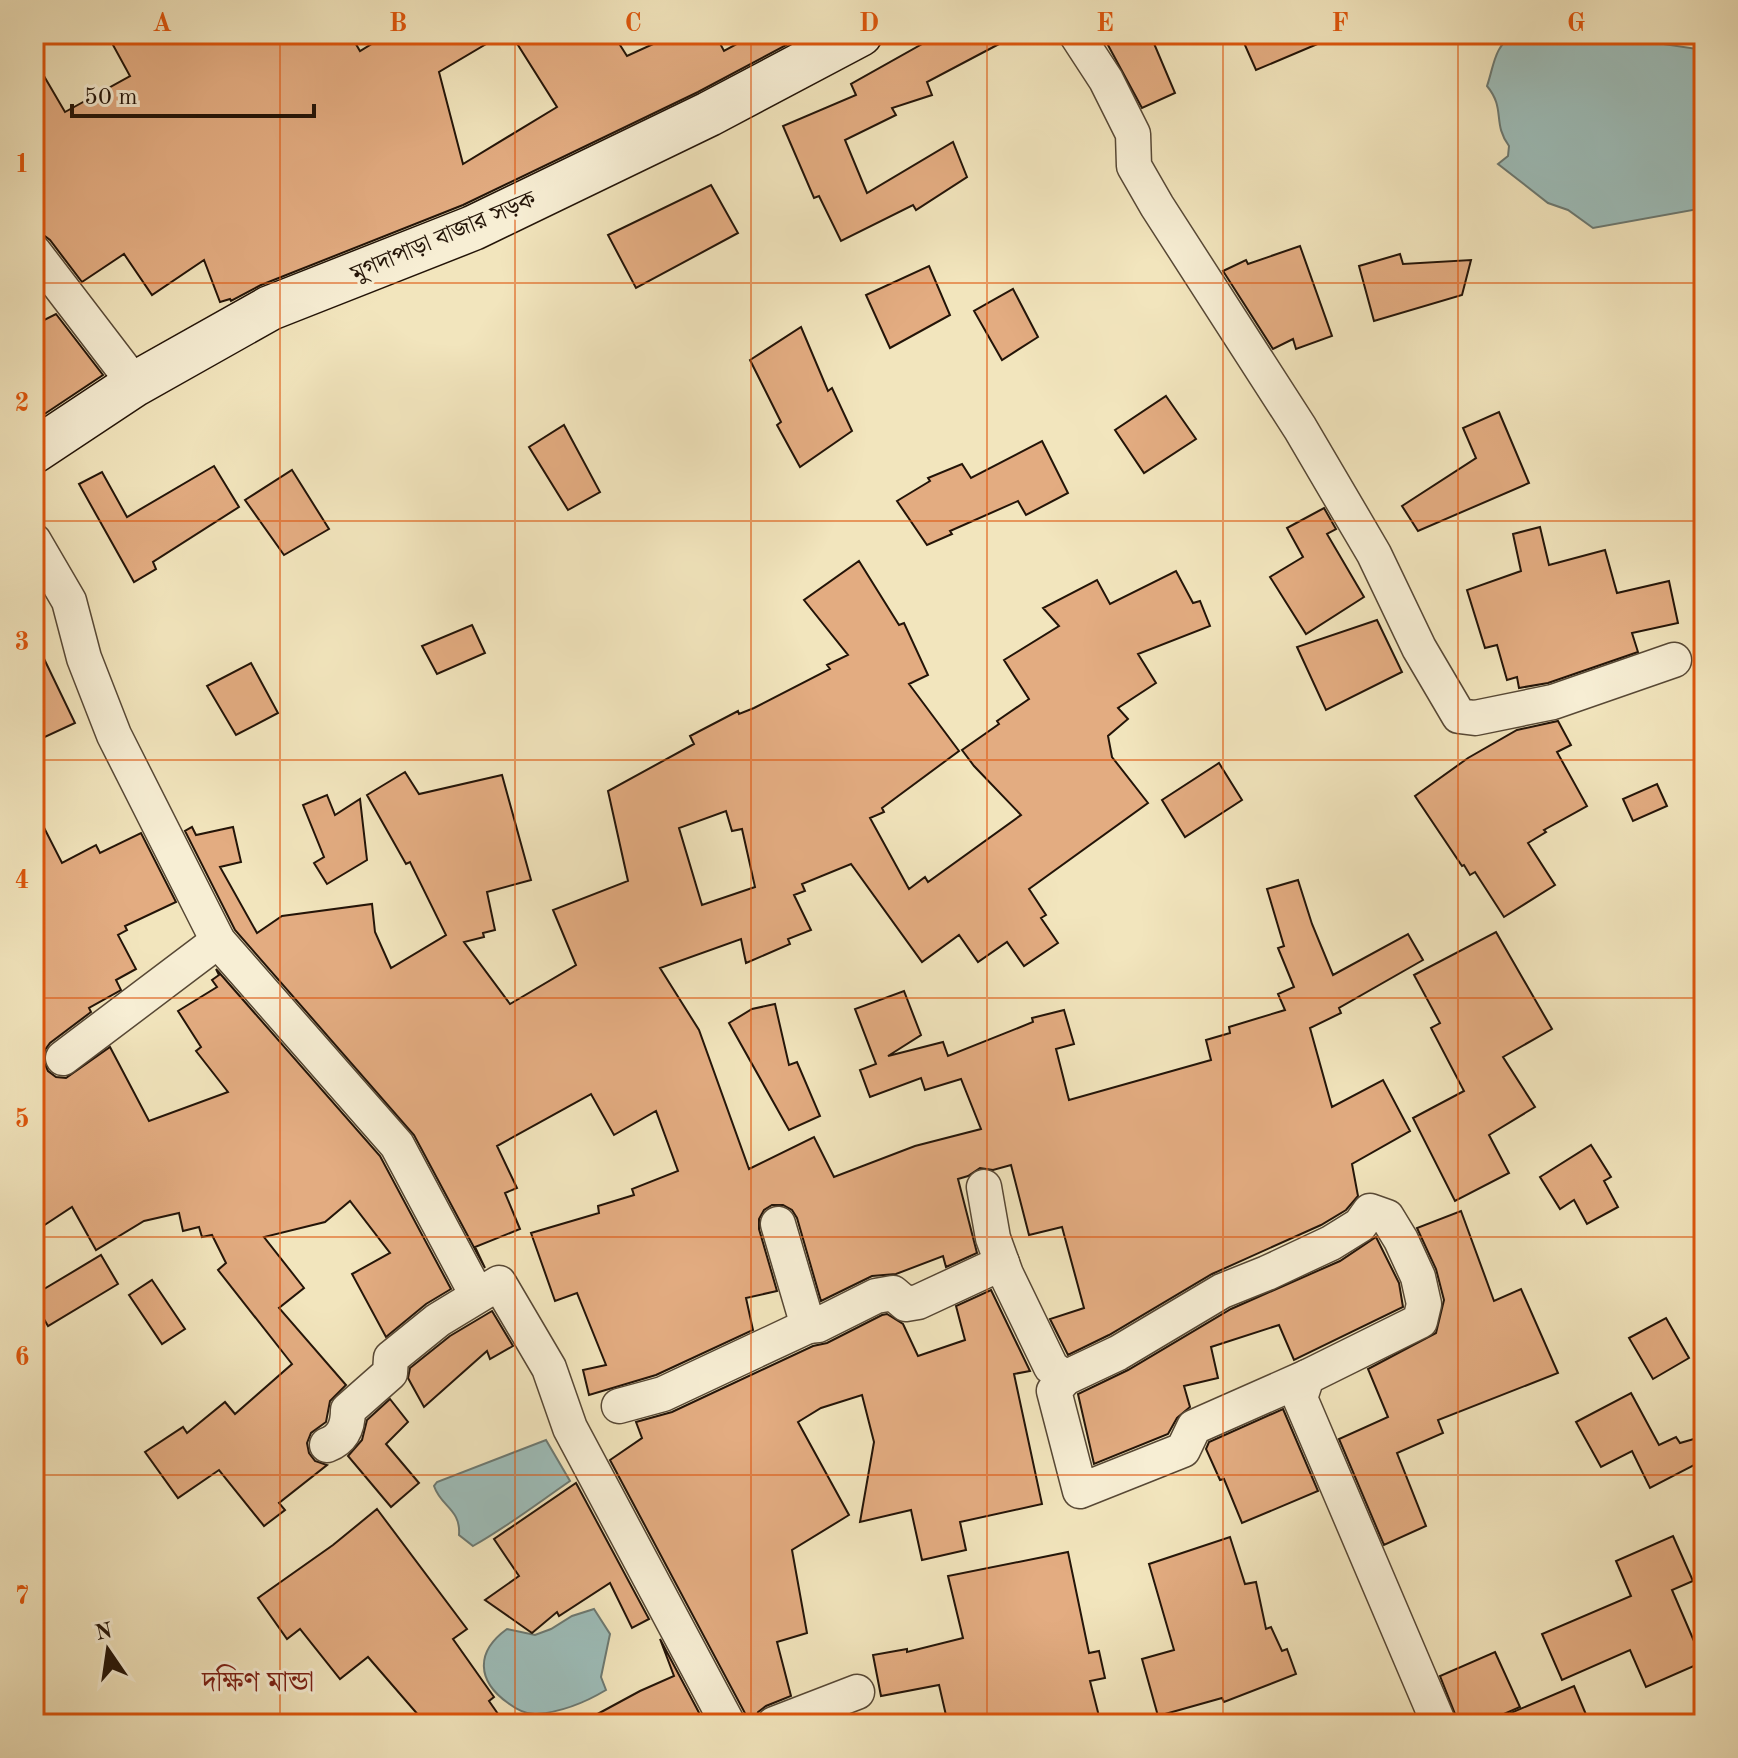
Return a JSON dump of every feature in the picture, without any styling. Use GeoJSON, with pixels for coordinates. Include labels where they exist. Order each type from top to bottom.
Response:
{"type":"FeatureCollection","features":[{"type":"Feature","properties":{"kind":"street","name":"মুগদাপাড়া বাজার সড়ক"},"geometry":{"type":"LineString","coordinates":[[34,451],[135,384],[270,308],[473,228],[709,114],[860,34]]}},
{"type":"Feature","properties":{"kind":"street"},"geometry":{"type":"LineString","coordinates":[[1076,34],[1106,80],[1133,134],[1134,166],[1309,442],[1374,554],[1419,648],[1459,716],[1475,718],[1553,702],[1674,660]]}},
{"type":"Feature","properties":{"kind":"street"},"geometry":{"type":"LineString","coordinates":[[34,252],[135,384]]}},
{"type":"Feature","properties":{"kind":"street"},"geometry":{"type":"LineString","coordinates":[[34,541],[69,601],[84,658],[114,735],[218,941],[397,1145],[477,1295]]}},
{"type":"Feature","properties":{"kind":"street"},"geometry":{"type":"LineString","coordinates":[[63,1058],[218,941]]}},
{"type":"Feature","properties":{"kind":"street"},"geometry":{"type":"LineString","coordinates":[[984,1187],[993,1238],[1021,1310],[1051,1367],[1065,1378]]}},
{"type":"Feature","properties":{"kind":"street"},"geometry":{"type":"LineString","coordinates":[[1370,1211],[1387,1217],[1418,1277],[1424,1304],[1420,1321],[1307,1377],[1194,1427],[1183,1450],[1080,1491],[1054,1391],[1065,1378],[1118,1353],[1222,1291],[1331,1243],[1360,1225],[1370,1211]]}},
{"type":"Feature","properties":{"kind":"street"},"geometry":{"type":"LineString","coordinates":[[778,1224],[808,1326]]}},
{"type":"Feature","properties":{"kind":"street"},"geometry":{"type":"LineString","coordinates":[[619,1406],[663,1394],[876,1296],[893,1293],[906,1304],[918,1302],[1002,1263]]}},
{"type":"Feature","properties":{"kind":"street"},"geometry":{"type":"LineString","coordinates":[[327,1445],[336,1442],[348,1424],[348,1410],[390,1373],[391,1358],[438,1320],[499,1283],[549,1368],[570,1428],[728,1724]]}},
{"type":"Feature","properties":{"kind":"street"},"geometry":{"type":"LineString","coordinates":[[1307,1377],[1300,1398],[1439,1724]]}},
{"type":"Feature","properties":{"kind":"street"},"geometry":{"type":"LineString","coordinates":[[774,1724],[857,1692]]}},
{"type":"Feature","properties":{"kind":"water"},"geometry":{"type":"Polygon","coordinates":[[[1574,33],[1599,38],[1608,34],[1631,34],[1637,40],[1704,50],[1704,208],[1593,228],[1568,210],[1548,203],[1498,164],[1508,156],[1509,146],[1501,130],[1496,102],[1487,86],[1499,50],[1515,34],[1524,34],[1528,39],[1574,33]]]}},
{"type":"Feature","properties":{"kind":"water"},"geometry":{"type":"Polygon","coordinates":[[[546,1440],[570,1481],[473,1546],[459,1535],[457,1519],[434,1486],[437,1482],[546,1440]]]}},
{"type":"Feature","properties":{"kind":"water"},"geometry":{"type":"Polygon","coordinates":[[[594,1609],[610,1634],[601,1677],[606,1690],[564,1709],[533,1714],[511,1705],[490,1685],[484,1666],[485,1657],[489,1647],[507,1629],[535,1635],[572,1616],[594,1609]]]}},
{"type":"Feature","properties":{"kind":"building"},"geometry":{"type":"Polygon","coordinates":[[[107,34],[350,34],[360,51],[388,34],[503,34],[439,72],[463,164],[557,107],[511,34],[613,34],[627,56],[675,34],[715,34],[724,51],[755,34],[807,34],[698,92],[463,205],[261,285],[231,301],[220,302],[204,260],[152,295],[124,254],[82,282],[50,240],[34,232],[34,59],[65,112],[130,76],[107,34]]]}},
{"type":"Feature","properties":{"kind":"building"},"geometry":{"type":"Polygon","coordinates":[[[940,34],[1018,34],[927,82],[932,95],[892,108],[896,115],[845,140],[867,193],[953,142],[967,177],[916,210],[913,205],[841,241],[819,196],[814,198],[783,126],[856,95],[851,84],[940,34]]]}},
{"type":"Feature","properties":{"kind":"building"},"geometry":{"type":"Polygon","coordinates":[[[1102,34],[1150,34],[1175,93],[1142,108],[1102,34]]]}},
{"type":"Feature","properties":{"kind":"building"},"geometry":{"type":"Polygon","coordinates":[[[1240,34],[1341,34],[1256,70],[1240,34]]]}},
{"type":"Feature","properties":{"kind":"building"},"geometry":{"type":"Polygon","coordinates":[[[711,185],[738,233],[636,288],[608,235],[711,185]]]}},
{"type":"Feature","properties":{"kind":"building"},"geometry":{"type":"Polygon","coordinates":[[[1300,246],[1332,336],[1296,349],[1293,339],[1273,349],[1223,271],[1246,260],[1248,264],[1300,246]]]}},
{"type":"Feature","properties":{"kind":"building"},"geometry":{"type":"Polygon","coordinates":[[[1400,254],[1403,264],[1471,260],[1462,295],[1374,321],[1359,266],[1400,254]]]}},
{"type":"Feature","properties":{"kind":"building"},"geometry":{"type":"Polygon","coordinates":[[[929,266],[950,315],[890,348],[866,295],[929,266]]]}},
{"type":"Feature","properties":{"kind":"building"},"geometry":{"type":"Polygon","coordinates":[[[1013,289],[1038,337],[1002,360],[974,311],[1013,289]]]}},
{"type":"Feature","properties":{"kind":"building"},"geometry":{"type":"Polygon","coordinates":[[[56,314],[103,375],[34,421],[34,325],[56,314]]]}},
{"type":"Feature","properties":{"kind":"building"},"geometry":{"type":"Polygon","coordinates":[[[801,327],[828,391],[832,388],[852,431],[800,467],[777,425],[781,422],[750,360],[801,327]]]}},
{"type":"Feature","properties":{"kind":"building"},"geometry":{"type":"Polygon","coordinates":[[[1166,396],[1196,439],[1144,473],[1115,430],[1166,396]]]}},
{"type":"Feature","properties":{"kind":"building"},"geometry":{"type":"Polygon","coordinates":[[[1499,412],[1529,483],[1418,531],[1402,506],[1476,458],[1463,428],[1499,412]]]}},
{"type":"Feature","properties":{"kind":"building"},"geometry":{"type":"Polygon","coordinates":[[[564,425],[600,492],[568,510],[529,447],[564,425]]]}},
{"type":"Feature","properties":{"kind":"building"},"geometry":{"type":"Polygon","coordinates":[[[1042,441],[1068,493],[1026,515],[1018,501],[950,531],[952,534],[927,545],[897,501],[930,481],[928,478],[962,464],[971,478],[1042,441]]]}},
{"type":"Feature","properties":{"kind":"building"},"geometry":{"type":"Polygon","coordinates":[[[214,466],[239,507],[153,562],[156,569],[134,582],[79,484],[102,472],[127,517],[214,466]]]}},
{"type":"Feature","properties":{"kind":"building"},"geometry":{"type":"Polygon","coordinates":[[[292,470],[329,529],[284,555],[245,500],[292,470]]]}},
{"type":"Feature","properties":{"kind":"building"},"geometry":{"type":"Polygon","coordinates":[[[1324,508],[1336,529],[1327,534],[1364,597],[1306,634],[1270,577],[1303,557],[1287,528],[1324,508]]]}},
{"type":"Feature","properties":{"kind":"building"},"geometry":{"type":"Polygon","coordinates":[[[1540,527],[1549,565],[1605,550],[1617,593],[1669,581],[1678,623],[1632,633],[1638,652],[1548,683],[1519,688],[1517,677],[1507,680],[1497,645],[1485,648],[1467,590],[1521,571],[1513,534],[1540,527]]]}},
{"type":"Feature","properties":{"kind":"building"},"geometry":{"type":"Polygon","coordinates":[[[859,561],[899,625],[904,623],[928,675],[909,684],[959,751],[882,808],[884,812],[870,818],[909,889],[925,877],[928,882],[1021,815],[962,750],[1029,699],[1004,660],[1059,626],[1043,608],[1097,580],[1110,604],[1176,571],[1193,603],[1200,601],[1210,626],[1138,654],[1156,683],[1118,708],[1128,719],[1108,736],[1112,757],[1148,803],[1029,889],[1046,915],[1041,918],[1058,943],[1024,966],[1007,942],[978,962],[959,935],[922,962],[851,864],[802,884],[805,891],[794,895],[811,930],[788,939],[790,944],[746,963],[741,939],[660,968],[699,1030],[749,1169],[814,1137],[834,1177],[915,1146],[981,1129],[961,1079],[925,1090],[921,1078],[870,1097],[860,1070],[876,1064],[855,1009],[904,991],[921,1035],[888,1056],[943,1042],[948,1056],[1033,1022],[1032,1018],[1064,1010],[1074,1044],[1056,1049],[1069,1100],[1211,1060],[1206,1040],[1230,1033],[1229,1027],[1285,1010],[1278,994],[1294,987],[1278,948],[1284,946],[1267,889],[1298,880],[1333,975],[1408,934],[1423,960],[1339,1008],[1341,1013],[1310,1028],[1332,1107],[1383,1080],[1410,1131],[1352,1164],[1358,1196],[1346,1210],[1321,1225],[1212,1274],[1109,1335],[1068,1355],[1050,1319],[1084,1308],[1062,1227],[1029,1235],[1011,1165],[993,1170],[980,1168],[958,1179],[977,1253],[946,1267],[943,1256],[896,1274],[872,1276],[821,1301],[797,1218],[792,1210],[783,1205],[772,1205],[764,1210],[759,1219],[759,1229],[777,1291],[746,1298],[753,1330],[656,1375],[589,1395],[583,1370],[606,1365],[577,1293],[555,1301],[531,1233],[599,1213],[598,1206],[634,1195],[632,1189],[678,1171],[656,1111],[614,1135],[591,1094],[497,1146],[517,1188],[505,1193],[520,1229],[475,1247],[485,1268],[414,1135],[235,930],[185,831],[192,827],[196,835],[233,827],[241,862],[220,867],[257,933],[282,916],[372,904],[375,932],[391,968],[446,935],[410,862],[406,864],[367,795],[405,772],[419,794],[502,775],[531,880],[487,892],[495,930],[483,933],[484,937],[464,942],[510,1004],[576,965],[553,910],[628,881],[608,791],[694,744],[690,736],[738,711],[739,714],[754,708],[830,669],[827,665],[848,655],[804,600],[859,561]],[[726,811],[679,828],[702,905],[755,887],[742,829],[732,831],[726,811]]]}},
{"type":"Feature","properties":{"kind":"building"},"geometry":{"type":"Polygon","coordinates":[[[1377,620],[1402,672],[1326,710],[1297,647],[1377,620]]]}},
{"type":"Feature","properties":{"kind":"building"},"geometry":{"type":"Polygon","coordinates":[[[472,625],[485,653],[437,674],[422,646],[472,625]]]}},
{"type":"Feature","properties":{"kind":"building"},"geometry":{"type":"Polygon","coordinates":[[[34,638],[75,723],[34,742],[34,638]]]}},
{"type":"Feature","properties":{"kind":"building"},"geometry":{"type":"Polygon","coordinates":[[[251,663],[278,713],[236,735],[207,686],[251,663]]]}},
{"type":"Feature","properties":{"kind":"building"},"geometry":{"type":"Polygon","coordinates":[[[1558,721],[1571,745],[1557,752],[1587,806],[1544,830],[1546,832],[1528,843],[1555,885],[1504,917],[1475,872],[1470,875],[1462,866],[1415,796],[1468,758],[1517,730],[1558,721]]]}},
{"type":"Feature","properties":{"kind":"building"},"geometry":{"type":"Polygon","coordinates":[[[1219,763],[1242,800],[1185,837],[1162,800],[1219,763]]]}},
{"type":"Feature","properties":{"kind":"building"},"geometry":{"type":"Polygon","coordinates":[[[1657,784],[1667,806],[1633,821],[1623,799],[1657,784]]]}},
{"type":"Feature","properties":{"kind":"building"},"geometry":{"type":"Polygon","coordinates":[[[327,795],[335,815],[360,799],[367,860],[327,884],[314,863],[324,857],[303,805],[327,795]]]}},
{"type":"Feature","properties":{"kind":"building"},"geometry":{"type":"Polygon","coordinates":[[[34,808],[62,863],[96,845],[100,853],[141,833],[176,902],[125,926],[127,930],[118,935],[136,969],[116,980],[121,990],[89,1008],[91,1012],[50,1043],[43,1060],[48,1071],[56,1077],[66,1078],[110,1047],[149,1121],[228,1092],[196,1051],[201,1047],[178,1011],[217,987],[212,980],[219,975],[216,969],[380,1156],[451,1289],[426,1304],[386,1337],[352,1274],[390,1253],[350,1201],[325,1222],[264,1237],[304,1288],[279,1308],[346,1385],[330,1401],[326,1422],[311,1433],[307,1443],[315,1461],[327,1465],[279,1503],[285,1510],[264,1526],[219,1470],[178,1498],[145,1452],[183,1427],[187,1433],[225,1402],[235,1414],[292,1364],[218,1270],[226,1263],[212,1235],[202,1237],[199,1227],[183,1231],[179,1213],[144,1221],[96,1250],[72,1207],[34,1232],[34,808]]]}},
{"type":"Feature","properties":{"kind":"building"},"geometry":{"type":"Polygon","coordinates":[[[1496,932],[1552,1029],[1503,1057],[1535,1107],[1489,1135],[1509,1173],[1455,1201],[1413,1118],[1464,1091],[1431,1028],[1440,1023],[1414,975],[1496,932]]]}},
{"type":"Feature","properties":{"kind":"building"},"geometry":{"type":"Polygon","coordinates":[[[775,1004],[789,1065],[797,1062],[820,1116],[789,1130],[729,1023],[752,1009],[775,1004]]]}},
{"type":"Feature","properties":{"kind":"building"},"geometry":{"type":"Polygon","coordinates":[[[1591,1145],[1611,1177],[1604,1181],[1618,1207],[1587,1224],[1574,1200],[1560,1209],[1540,1177],[1591,1145]]]}},
{"type":"Feature","properties":{"kind":"building"},"geometry":{"type":"Polygon","coordinates":[[[1461,1211],[1494,1301],[1521,1289],[1558,1373],[1438,1420],[1443,1433],[1397,1453],[1426,1526],[1384,1545],[1339,1439],[1388,1417],[1368,1369],[1436,1333],[1444,1300],[1436,1269],[1417,1228],[1461,1211]]]}},
{"type":"Feature","properties":{"kind":"building"},"geometry":{"type":"Polygon","coordinates":[[[1376,1237],[1399,1283],[1403,1307],[1294,1360],[1279,1325],[1211,1347],[1218,1378],[1184,1386],[1190,1407],[1177,1418],[1168,1434],[1094,1464],[1078,1394],[1128,1370],[1231,1309],[1340,1261],[1376,1237]]]}},
{"type":"Feature","properties":{"kind":"building"},"geometry":{"type":"Polygon","coordinates":[[[101,1255],[118,1284],[48,1326],[34,1302],[34,1295],[101,1255]]]}},
{"type":"Feature","properties":{"kind":"building"},"geometry":{"type":"Polygon","coordinates":[[[152,1280],[185,1329],[162,1344],[129,1295],[152,1280]]]}},
{"type":"Feature","properties":{"kind":"building"},"geometry":{"type":"Polygon","coordinates":[[[991,1290],[1030,1371],[1014,1374],[1042,1504],[960,1522],[966,1550],[922,1560],[911,1510],[860,1522],[874,1442],[862,1395],[821,1408],[798,1422],[849,1515],[792,1550],[807,1633],[777,1642],[791,1696],[766,1706],[758,1712],[754,1724],[748,1724],[610,1460],[642,1438],[636,1422],[672,1412],[882,1315],[887,1314],[903,1324],[918,1356],[965,1340],[956,1306],[991,1290]]]}},
{"type":"Feature","properties":{"kind":"building"},"geometry":{"type":"Polygon","coordinates":[[[492,1311],[513,1346],[490,1359],[487,1351],[424,1407],[408,1378],[410,1368],[450,1336],[492,1311]]]}},
{"type":"Feature","properties":{"kind":"building"},"geometry":{"type":"Polygon","coordinates":[[[1666,1318],[1689,1358],[1653,1379],[1629,1338],[1666,1318]]]}},
{"type":"Feature","properties":{"kind":"building"},"geometry":{"type":"Polygon","coordinates":[[[1631,1393],[1659,1445],[1676,1437],[1680,1443],[1704,1436],[1704,1460],[1650,1488],[1632,1451],[1601,1467],[1576,1422],[1631,1393]]]}},
{"type":"Feature","properties":{"kind":"building"},"geometry":{"type":"Polygon","coordinates":[[[390,1399],[408,1422],[386,1444],[419,1483],[391,1507],[348,1456],[362,1440],[367,1420],[390,1399]]]}},
{"type":"Feature","properties":{"kind":"building"},"geometry":{"type":"Polygon","coordinates":[[[1283,1409],[1318,1491],[1242,1523],[1224,1479],[1220,1480],[1206,1449],[1209,1442],[1283,1409]]]}},
{"type":"Feature","properties":{"kind":"building"},"geometry":{"type":"Polygon","coordinates":[[[576,1483],[649,1619],[632,1628],[610,1583],[559,1616],[557,1612],[532,1633],[485,1600],[519,1576],[494,1539],[576,1483]]]}},
{"type":"Feature","properties":{"kind":"building"},"geometry":{"type":"Polygon","coordinates":[[[377,1509],[467,1629],[453,1639],[494,1697],[489,1701],[505,1724],[426,1724],[368,1657],[340,1679],[300,1629],[287,1639],[258,1598],[333,1545],[377,1509]]]}},
{"type":"Feature","properties":{"kind":"building"},"geometry":{"type":"Polygon","coordinates":[[[1673,1536],[1693,1581],[1672,1590],[1703,1662],[1646,1687],[1630,1650],[1562,1680],[1542,1634],[1631,1596],[1616,1561],[1673,1536]]]}},
{"type":"Feature","properties":{"kind":"building"},"geometry":{"type":"Polygon","coordinates":[[[1230,1537],[1245,1584],[1256,1582],[1266,1629],[1271,1627],[1282,1651],[1287,1649],[1296,1674],[1224,1702],[1222,1698],[1158,1716],[1142,1659],[1174,1650],[1149,1564],[1230,1537]]]}},
{"type":"Feature","properties":{"kind":"building"},"geometry":{"type":"Polygon","coordinates":[[[1068,1552],[1089,1653],[1099,1651],[1105,1678],[1090,1681],[1101,1724],[948,1724],[939,1685],[881,1696],[873,1655],[907,1649],[907,1652],[963,1638],[948,1576],[1068,1552]]]}},
{"type":"Feature","properties":{"kind":"building"},"geometry":{"type":"Polygon","coordinates":[[[660,1639],[705,1724],[579,1724],[674,1676],[660,1639]]]}},
{"type":"Feature","properties":{"kind":"building"},"geometry":{"type":"Polygon","coordinates":[[[1495,1652],[1520,1707],[1481,1724],[1459,1724],[1440,1676],[1495,1652]]]}},
{"type":"Feature","properties":{"kind":"building"},"geometry":{"type":"Polygon","coordinates":[[[1574,1686],[1590,1724],[1485,1724],[1574,1686]]]}},
{"type":"Feature","properties":{"kind":"district","name":"দক্ষিণ মান্ডা"},"geometry":{"type":"Point","coordinates":[258,1681]}}]}
